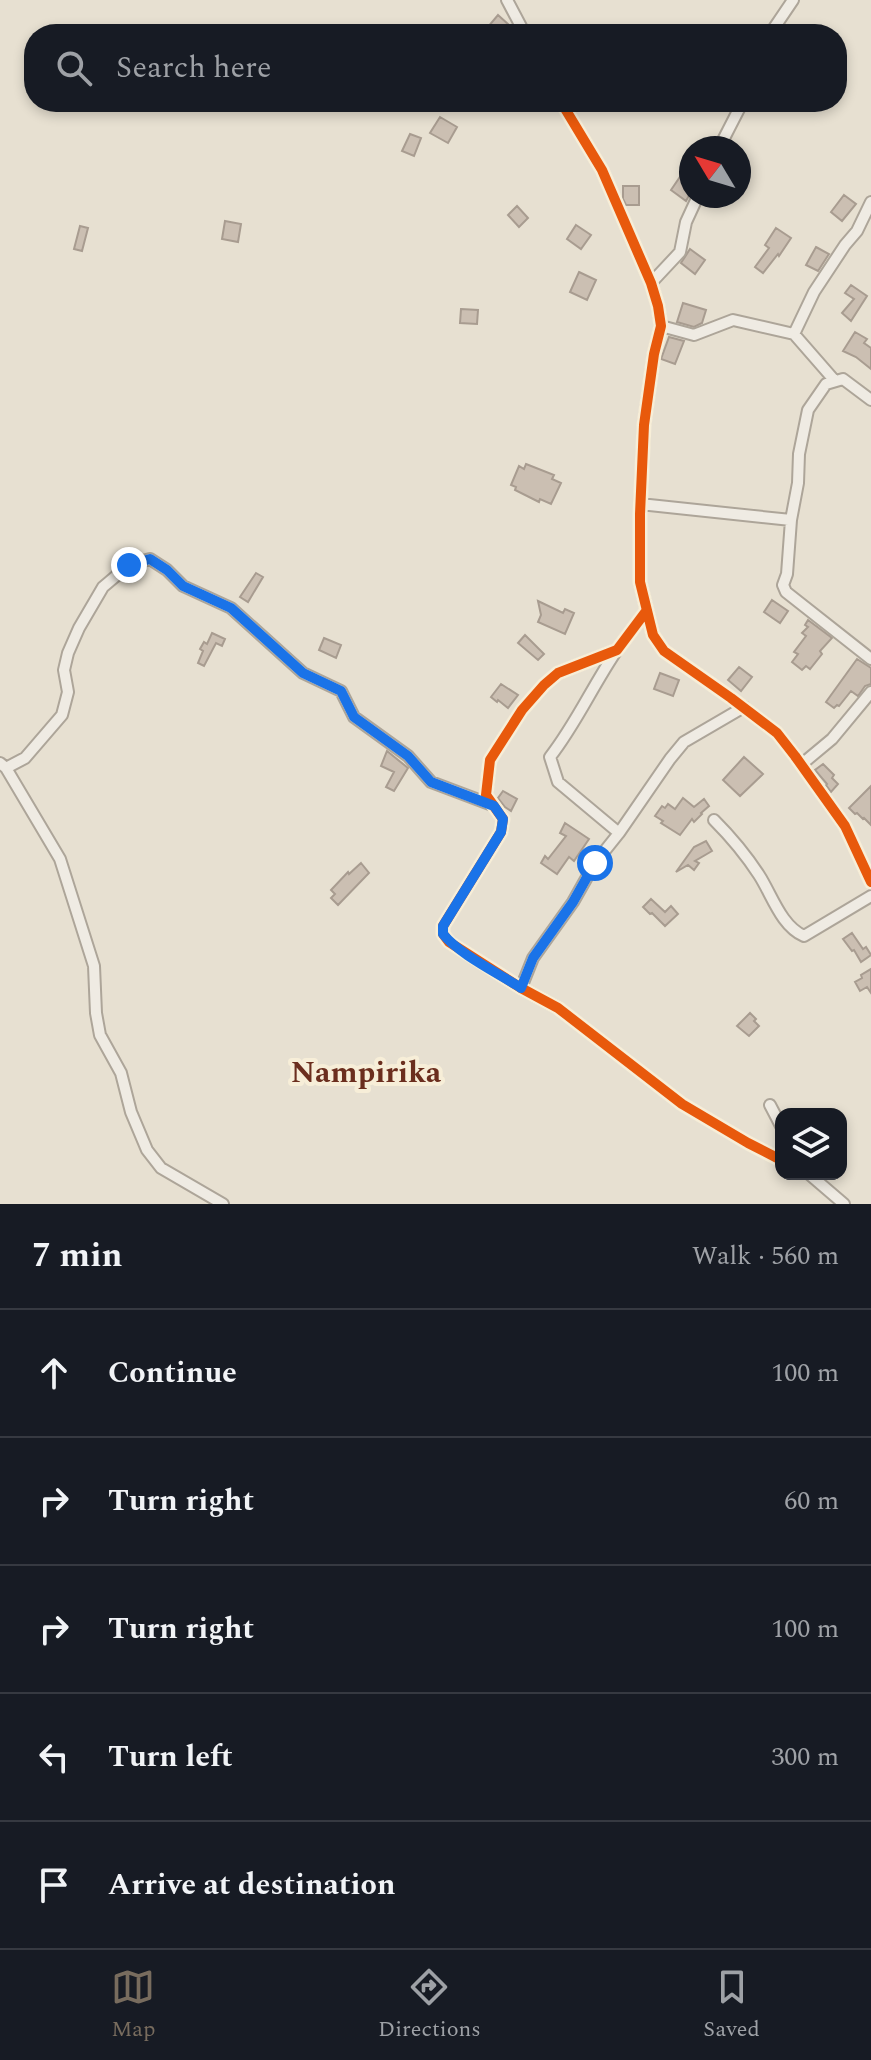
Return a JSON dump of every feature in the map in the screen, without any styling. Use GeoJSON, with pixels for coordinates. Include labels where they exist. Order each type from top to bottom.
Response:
{"type":"FeatureCollection","features":[{"type":"Feature","properties":{"kind":"street"},"geometry":{"type":"LineString","coordinates":[[507,0],[520,24]]}},
{"type":"Feature","properties":{"kind":"street"},"geometry":{"type":"LineString","coordinates":[[777,24],[793,0]]}},
{"type":"Feature","properties":{"kind":"street"},"geometry":{"type":"LineString","coordinates":[[567,112],[602,170],[658,306],[661,326],[644,425],[640,504],[640,582],[653,635],[664,651],[777,733],[845,826],[871,882]]}},
{"type":"Feature","properties":{"kind":"street"},"geometry":{"type":"LineString","coordinates":[[725,136],[736,112]]}},
{"type":"Feature","properties":{"kind":"street"},"geometry":{"type":"LineString","coordinates":[[794,334],[814,292],[857,231],[871,202]]}},
{"type":"Feature","properties":{"kind":"street"},"geometry":{"type":"LineString","coordinates":[[651,283],[680,252],[686,222],[692,208]]}},
{"type":"Feature","properties":{"kind":"street"},"geometry":{"type":"LineString","coordinates":[[661,326],[694,335],[733,320],[794,334],[835,381]]}},
{"type":"Feature","properties":{"kind":"street"},"geometry":{"type":"LineString","coordinates":[[871,400],[843,379],[826,384],[808,410],[799,454],[787,574],[783,585],[786,592],[871,659]]}},
{"type":"Feature","properties":{"kind":"street"},"geometry":{"type":"LineString","coordinates":[[640,504],[791,520]]}},
{"type":"Feature","properties":{"kind":"street"},"geometry":{"type":"LineString","coordinates":[[223,1204],[161,1168],[147,1150],[131,1112],[121,1073],[100,1035],[94,966],[60,859],[3,766],[25,758],[62,715],[68,692],[64,670],[68,653],[103,587],[129,565],[150,559],[183,586],[231,608],[303,673],[341,691],[354,717],[408,756],[431,782],[494,806]]}},
{"type":"Feature","properties":{"kind":"street"},"geometry":{"type":"LineString","coordinates":[[619,833],[558,782],[550,757],[562,742],[600,675],[647,610]]}},
{"type":"Feature","properties":{"kind":"street"},"geometry":{"type":"LineString","coordinates":[[617,650],[558,673],[544,685],[522,710],[490,760],[486,795],[503,819],[501,832],[443,926],[443,934],[449,942],[558,1008],[682,1104],[775,1157]]}},
{"type":"Feature","properties":{"kind":"street"},"geometry":{"type":"LineString","coordinates":[[802,764],[832,739],[871,692]]}},
{"type":"Feature","properties":{"kind":"street"},"geometry":{"type":"LineString","coordinates":[[521,988],[533,958],[573,902],[595,863],[670,759],[684,742],[744,707]]}},
{"type":"Feature","properties":{"kind":"street"},"geometry":{"type":"LineString","coordinates":[[714,820],[734,841],[794,932],[804,936],[871,896]]}},
{"type":"Feature","properties":{"kind":"street"},"geometry":{"type":"LineString","coordinates":[[770,1105],[775,1115]]}},
{"type":"Feature","properties":{"kind":"street"},"geometry":{"type":"LineString","coordinates":[[817,1180],[844,1204]]}},
{"type":"Feature","properties":{"kind":"building"},"geometry":{"type":"Polygon","coordinates":[[[498,15],[508,24],[490,24],[498,15]]]}},
{"type":"Feature","properties":{"kind":"building"},"geometry":{"type":"Polygon","coordinates":[[[440,117],[457,127],[448,143],[430,133],[440,117]]]}},
{"type":"Feature","properties":{"kind":"building"},"geometry":{"type":"Polygon","coordinates":[[[410,134],[421,138],[414,156],[402,151],[410,134]]]}},
{"type":"Feature","properties":{"kind":"building"},"geometry":{"type":"Polygon","coordinates":[[[679,178],[679,196],[671,190],[679,178]]]}},
{"type":"Feature","properties":{"kind":"building"},"geometry":{"type":"Polygon","coordinates":[[[623,186],[639,186],[639,205],[626,205],[623,186]]]}},
{"type":"Feature","properties":{"kind":"building"},"geometry":{"type":"Polygon","coordinates":[[[844,195],[856,204],[842,221],[831,212],[844,195]]]}},
{"type":"Feature","properties":{"kind":"building"},"geometry":{"type":"Polygon","coordinates":[[[517,206],[528,218],[519,227],[508,215],[517,206]]]}},
{"type":"Feature","properties":{"kind":"building"},"geometry":{"type":"Polygon","coordinates":[[[225,221],[241,224],[238,242],[222,239],[225,221]]]}},
{"type":"Feature","properties":{"kind":"building"},"geometry":{"type":"Polygon","coordinates":[[[576,225],[591,235],[581,249],[567,239],[576,225]]]}},
{"type":"Feature","properties":{"kind":"building"},"geometry":{"type":"Polygon","coordinates":[[[80,226],[88,228],[82,251],[74,249],[80,226]]]}},
{"type":"Feature","properties":{"kind":"building"},"geometry":{"type":"Polygon","coordinates":[[[776,228],[791,238],[763,273],[755,267],[769,248],[765,245],[776,228]]]}},
{"type":"Feature","properties":{"kind":"building"},"geometry":{"type":"Polygon","coordinates":[[[816,247],[829,254],[818,271],[806,265],[816,247]]]}},
{"type":"Feature","properties":{"kind":"building"},"geometry":{"type":"Polygon","coordinates":[[[690,249],[705,260],[695,274],[681,263],[690,249]]]}},
{"type":"Feature","properties":{"kind":"building"},"geometry":{"type":"Polygon","coordinates":[[[579,272],[596,280],[587,300],[570,292],[579,272]]]}},
{"type":"Feature","properties":{"kind":"building"},"geometry":{"type":"Polygon","coordinates":[[[851,285],[867,296],[851,321],[842,313],[854,299],[845,293],[851,285]]]}},
{"type":"Feature","properties":{"kind":"building"},"geometry":{"type":"Polygon","coordinates":[[[683,303],[706,310],[702,323],[694,327],[677,322],[683,303]]]}},
{"type":"Feature","properties":{"kind":"building"},"geometry":{"type":"Polygon","coordinates":[[[461,309],[478,310],[477,324],[460,323],[461,309]]]}},
{"type":"Feature","properties":{"kind":"building"},"geometry":{"type":"Polygon","coordinates":[[[855,332],[867,339],[864,343],[871,348],[871,369],[843,351],[855,332]]]}},
{"type":"Feature","properties":{"kind":"building"},"geometry":{"type":"Polygon","coordinates":[[[669,337],[684,341],[675,364],[661,359],[669,337]]]}},
{"type":"Feature","properties":{"kind":"building"},"geometry":{"type":"Polygon","coordinates":[[[526,464],[554,475],[552,479],[561,483],[551,504],[540,499],[539,502],[511,485],[519,466],[524,469],[526,464]]]}},
{"type":"Feature","properties":{"kind":"building"},"geometry":{"type":"Polygon","coordinates":[[[256,573],[263,577],[248,602],[240,597],[256,573]]]}},
{"type":"Feature","properties":{"kind":"building"},"geometry":{"type":"Polygon","coordinates":[[[772,600],[788,611],[780,623],[764,612],[772,600]]]}},
{"type":"Feature","properties":{"kind":"building"},"geometry":{"type":"Polygon","coordinates":[[[538,601],[563,613],[565,609],[574,613],[565,634],[538,622],[541,615],[538,601]]]}},
{"type":"Feature","properties":{"kind":"building"},"geometry":{"type":"Polygon","coordinates":[[[808,620],[832,638],[810,669],[806,666],[802,670],[792,662],[798,654],[794,652],[806,636],[802,633],[808,627],[805,625],[808,620]]]}},
{"type":"Feature","properties":{"kind":"building"},"geometry":{"type":"Polygon","coordinates":[[[212,633],[225,639],[222,646],[216,643],[204,666],[198,663],[203,651],[200,649],[204,642],[207,644],[212,633]]]}},
{"type":"Feature","properties":{"kind":"building"},"geometry":{"type":"Polygon","coordinates":[[[525,635],[544,654],[538,660],[518,643],[525,635]]]}},
{"type":"Feature","properties":{"kind":"building"},"geometry":{"type":"Polygon","coordinates":[[[324,638],[341,645],[336,658],[319,650],[324,638]]]}},
{"type":"Feature","properties":{"kind":"building"},"geometry":{"type":"Polygon","coordinates":[[[857,659],[871,668],[871,684],[865,686],[858,696],[851,691],[834,708],[826,702],[857,659]]]}},
{"type":"Feature","properties":{"kind":"building"},"geometry":{"type":"Polygon","coordinates":[[[739,667],[752,677],[741,691],[728,680],[739,667]]]}},
{"type":"Feature","properties":{"kind":"building"},"geometry":{"type":"Polygon","coordinates":[[[660,673],[679,680],[673,696],[654,689],[660,673]]]}},
{"type":"Feature","properties":{"kind":"building"},"geometry":{"type":"Polygon","coordinates":[[[501,684],[518,695],[508,708],[491,697],[501,684]]]}},
{"type":"Feature","properties":{"kind":"building"},"geometry":{"type":"Polygon","coordinates":[[[387,751],[408,768],[394,791],[386,787],[394,772],[381,766],[387,751]]]}},
{"type":"Feature","properties":{"kind":"building"},"geometry":{"type":"Polygon","coordinates":[[[744,757],[763,774],[740,796],[723,780],[744,757]]]}},
{"type":"Feature","properties":{"kind":"building"},"geometry":{"type":"Polygon","coordinates":[[[823,764],[838,784],[831,792],[815,770],[823,764]]]}},
{"type":"Feature","properties":{"kind":"building"},"geometry":{"type":"Polygon","coordinates":[[[871,786],[871,825],[849,808],[871,786]]]}},
{"type":"Feature","properties":{"kind":"building"},"geometry":{"type":"Polygon","coordinates":[[[503,791],[517,799],[511,811],[498,798],[503,791]]]}},
{"type":"Feature","properties":{"kind":"building"},"geometry":{"type":"Polygon","coordinates":[[[683,798],[694,807],[704,799],[709,806],[694,822],[692,819],[680,835],[655,816],[662,806],[665,808],[668,804],[675,809],[683,798]]]}},
{"type":"Feature","properties":{"kind":"building"},"geometry":{"type":"Polygon","coordinates":[[[565,823],[589,839],[574,861],[569,857],[557,874],[541,863],[545,856],[548,859],[566,836],[560,833],[565,823]]]}},
{"type":"Feature","properties":{"kind":"building"},"geometry":{"type":"Polygon","coordinates":[[[706,841],[712,851],[695,861],[699,863],[694,870],[688,865],[676,872],[694,847],[706,841]]]}},
{"type":"Feature","properties":{"kind":"building"},"geometry":{"type":"Polygon","coordinates":[[[361,863],[369,873],[338,905],[331,898],[335,894],[331,890],[361,863]]]}},
{"type":"Feature","properties":{"kind":"building"},"geometry":{"type":"Polygon","coordinates":[[[651,899],[665,912],[671,906],[678,914],[665,926],[643,907],[651,899]]]}},
{"type":"Feature","properties":{"kind":"building"},"geometry":{"type":"Polygon","coordinates":[[[852,933],[871,955],[861,962],[843,939],[852,933]]]}},
{"type":"Feature","properties":{"kind":"building"},"geometry":{"type":"Polygon","coordinates":[[[871,969],[871,993],[867,987],[860,991],[855,982],[871,969]]]}},
{"type":"Feature","properties":{"kind":"building"},"geometry":{"type":"Polygon","coordinates":[[[750,1013],[759,1026],[749,1036],[737,1026],[750,1013]]]}},
{"type":"Feature","properties":{"kind":"cycle path"},"geometry":{"type":"LineString","coordinates":[[567,112],[602,170],[658,306],[661,326],[644,425],[640,514],[640,582],[653,635],[664,651],[777,733],[845,826],[871,882]]}},
{"type":"Feature","properties":{"kind":"cycle path"},"geometry":{"type":"LineString","coordinates":[[647,610],[617,650],[558,673],[544,685],[522,710],[490,760],[486,795],[503,819],[501,832],[443,926],[443,934],[449,942],[558,1008],[682,1104],[775,1157]]}},
{"type":"Feature","properties":{"kind":"district","name":"Nampirika"},"geometry":{"type":"Point","coordinates":[366,1073]}},
{"type":"Feature","properties":{"kind":"route"},"geometry":{"type":"LineString","coordinates":[[129,565],[150,559],[183,586],[231,608],[303,673],[341,691],[354,717],[408,756],[431,782],[494,806],[503,819],[501,832],[443,926],[443,934],[449,942],[521,988],[533,958],[573,902],[595,863]]}}]}
